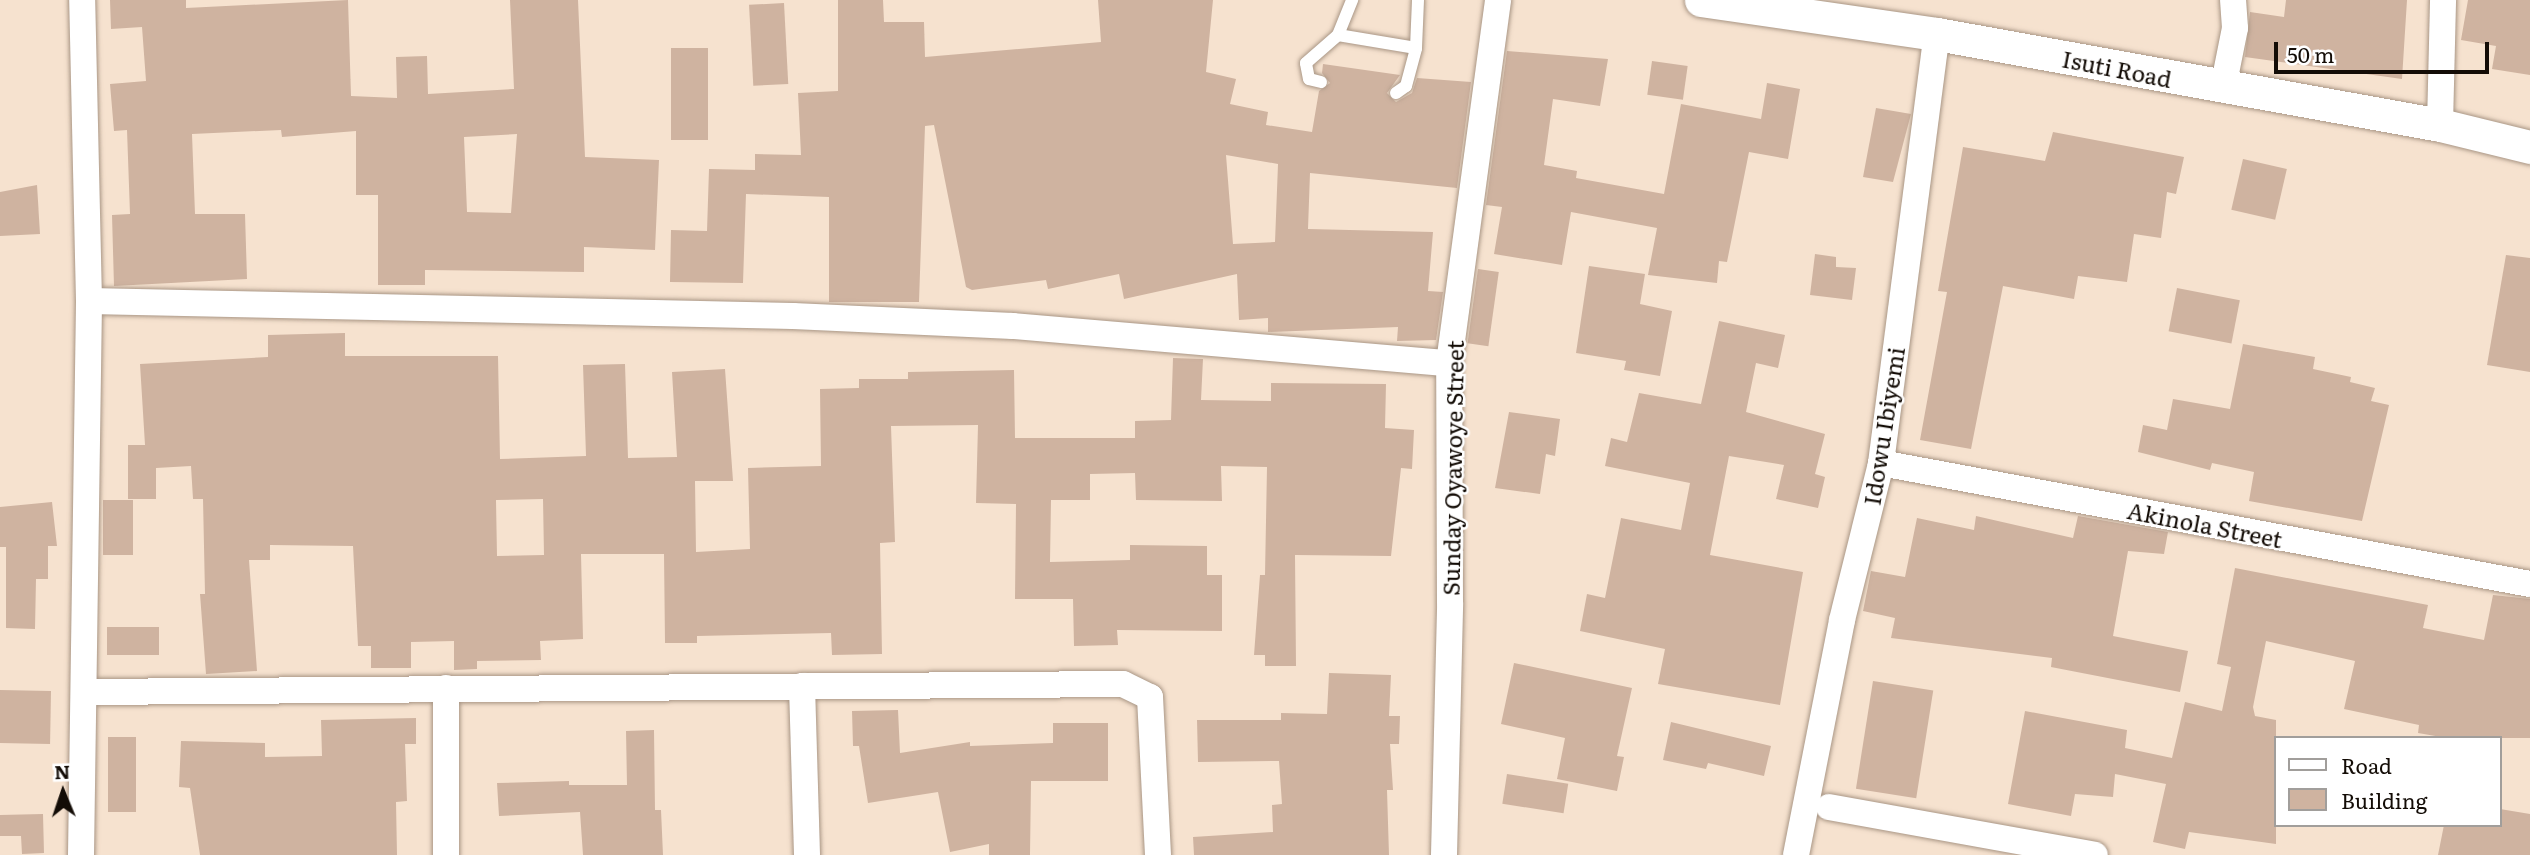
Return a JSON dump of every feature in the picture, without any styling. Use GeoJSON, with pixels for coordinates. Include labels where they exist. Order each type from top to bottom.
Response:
{"type":"FeatureCollection","features":[{"type":"Feature","properties":{"kind":"street"},"geometry":{"type":"LineString","coordinates":[[81,855],[89,301],[82,0]]}},
{"type":"Feature","properties":{"kind":"street","name":"Sunday Oyawoye Street"},"geometry":{"type":"LineString","coordinates":[[1444,855],[1450,603],[1449,363],[1498,0]]}},
{"type":"Feature","properties":{"kind":"street","name":"Isuti Road"},"geometry":{"type":"LineString","coordinates":[[1701,0],[1937,34],[2223,88],[2440,125],[2530,147]]}},
{"type":"Feature","properties":{"kind":"street"},"geometry":{"type":"LineString","coordinates":[[2223,88],[2235,27],[2233,0]]}},
{"type":"Feature","properties":{"kind":"street"},"geometry":{"type":"LineString","coordinates":[[2440,125],[2442,0]]}},
{"type":"Feature","properties":{"kind":"street","name":"Idowu Ibiyemi"},"geometry":{"type":"LineString","coordinates":[[1797,855],[1842,620],[1881,463],[1937,34]]}},
{"type":"Feature","properties":{"kind":"street"},"geometry":{"type":"LineString","coordinates":[[89,301],[820,317],[1013,326],[1449,363]]}},
{"type":"Feature","properties":{"kind":"street","name":"Akinola Street"},"geometry":{"type":"LineString","coordinates":[[1881,463],[2530,584]]}},
{"type":"Feature","properties":{"kind":"street"},"geometry":{"type":"LineString","coordinates":[[84,692],[1123,684],[1150,697],[1158,855]]}},
{"type":"Feature","properties":{"kind":"street"},"geometry":{"type":"LineString","coordinates":[[802,686],[807,855]]}},
{"type":"Feature","properties":{"kind":"street"},"geometry":{"type":"LineString","coordinates":[[446,688],[446,855]]}},
{"type":"Feature","properties":{"kind":"street"},"geometry":{"type":"LineString","coordinates":[[1829,807],[2095,855]]}},
{"type":"Feature","properties":{"kind":"lane"},"geometry":{"type":"LineString","coordinates":[[1321,82],[1308,79],[1307,63],[1338,35],[1352,0]]}},
{"type":"Feature","properties":{"kind":"lane"},"geometry":{"type":"LineString","coordinates":[[1396,93],[1406,86],[1416,48],[1418,0]]}},
{"type":"Feature","properties":{"kind":"lane"},"geometry":{"type":"LineString","coordinates":[[1338,35],[1416,48]]}},
{"type":"Feature","properties":{"kind":"building"},"geometry":{"type":"Polygon","coordinates":[[[110,0],[186,0],[186,8],[348,0],[351,96],[397,98],[396,57],[427,56],[428,94],[514,89],[510,0],[578,0],[585,157],[659,160],[655,250],[584,247],[584,272],[425,270],[425,285],[378,285],[378,195],[356,195],[356,131],[282,137],[281,130],[192,134],[195,214],[245,214],[247,279],[114,286],[112,215],[130,214],[127,130],[114,131],[110,84],[146,81],[142,27],[111,29],[110,0]],[[517,134],[464,137],[467,212],[511,213],[517,134]]]}},
{"type":"Feature","properties":{"kind":"building"},"geometry":{"type":"Polygon","coordinates":[[[838,0],[883,0],[884,22],[924,22],[925,57],[1101,42],[1098,0],[1213,0],[1206,72],[1236,79],[1230,104],[1268,112],[1266,125],[1312,132],[1319,91],[1330,83],[1322,73],[1323,64],[1400,75],[1387,93],[1396,102],[1412,93],[1417,78],[1471,82],[1457,188],[1310,173],[1308,229],[1433,232],[1428,291],[1443,292],[1436,340],[1397,341],[1398,327],[1268,332],[1268,318],[1239,320],[1237,274],[1124,299],[1119,274],[1048,289],[1046,280],[972,290],[966,287],[934,125],[925,126],[919,302],[829,302],[829,197],[746,194],[743,283],[670,282],[671,230],[707,231],[709,169],[755,170],[755,154],[801,155],[798,93],[838,91],[838,0]],[[1226,155],[1233,244],[1275,242],[1278,164],[1226,155]]]}},
{"type":"Feature","properties":{"kind":"building"},"geometry":{"type":"Polygon","coordinates":[[[2286,0],[2407,0],[2402,79],[2245,57],[2250,12],[2284,17],[2286,0]]]}},
{"type":"Feature","properties":{"kind":"building"},"geometry":{"type":"Polygon","coordinates":[[[2468,0],[2530,0],[2530,75],[2492,69],[2496,46],[2461,40],[2468,0]]]}},
{"type":"Feature","properties":{"kind":"building"},"geometry":{"type":"Polygon","coordinates":[[[784,3],[788,84],[753,86],[749,5],[784,3]]]}},
{"type":"Feature","properties":{"kind":"building"},"geometry":{"type":"Polygon","coordinates":[[[671,48],[708,48],[708,140],[671,140],[671,48]]]}},
{"type":"Feature","properties":{"kind":"building"},"geometry":{"type":"Polygon","coordinates":[[[1507,51],[1608,59],[1600,106],[1553,99],[1544,165],[1577,171],[1576,178],[1664,194],[1681,104],[1761,119],[1767,83],[1800,89],[1788,159],[1749,152],[1727,262],[1719,261],[1717,283],[1648,275],[1657,228],[1571,212],[1562,265],[1494,254],[1502,207],[1486,205],[1507,51]]]}},
{"type":"Feature","properties":{"kind":"building"},"geometry":{"type":"Polygon","coordinates":[[[1652,61],[1688,66],[1683,100],[1647,95],[1652,61]]]}},
{"type":"Feature","properties":{"kind":"building"},"geometry":{"type":"Polygon","coordinates":[[[1876,108],[1911,114],[1893,182],[1863,177],[1876,108]]]}},
{"type":"Feature","properties":{"kind":"building"},"geometry":{"type":"Polygon","coordinates":[[[2053,132],[2184,157],[2176,194],[2167,192],[2161,238],[2134,234],[2127,282],[2078,276],[2074,299],[2003,286],[1971,449],[1920,440],[1947,292],[1938,291],[1963,147],[2045,161],[2053,132]]]}},
{"type":"Feature","properties":{"kind":"building"},"geometry":{"type":"Polygon","coordinates":[[[2243,159],[2287,169],[2275,220],[2231,210],[2243,159]]]}},
{"type":"Feature","properties":{"kind":"building"},"geometry":{"type":"Polygon","coordinates":[[[37,185],[40,234],[0,236],[0,192],[37,185]]]}},
{"type":"Feature","properties":{"kind":"building"},"geometry":{"type":"Polygon","coordinates":[[[1815,254],[1836,257],[1836,267],[1856,268],[1852,300],[1810,295],[1815,254]]]}},
{"type":"Feature","properties":{"kind":"building"},"geometry":{"type":"Polygon","coordinates":[[[2506,255],[2530,258],[2530,372],[2487,365],[2506,255]]]}},
{"type":"Feature","properties":{"kind":"building"},"geometry":{"type":"Polygon","coordinates":[[[1589,266],[1645,274],[1640,304],[1672,311],[1660,376],[1624,370],[1626,361],[1576,353],[1589,266]]]}},
{"type":"Feature","properties":{"kind":"building"},"geometry":{"type":"Polygon","coordinates":[[[1478,269],[1499,272],[1488,346],[1468,343],[1478,269]]]}},
{"type":"Feature","properties":{"kind":"building"},"geometry":{"type":"Polygon","coordinates":[[[2177,288],[2240,300],[2231,343],[2169,331],[2177,288]]]}},
{"type":"Feature","properties":{"kind":"building"},"geometry":{"type":"Polygon","coordinates":[[[1719,321],[1785,335],[1778,368],[1756,363],[1746,412],[1825,434],[1815,474],[1825,477],[1818,508],[1776,499],[1784,465],[1729,456],[1710,555],[1803,572],[1780,705],[1658,684],[1665,649],[1580,631],[1587,594],[1605,598],[1621,518],[1681,530],[1690,483],[1605,466],[1611,438],[1627,442],[1639,393],[1701,404],[1719,321]]]}},
{"type":"Feature","properties":{"kind":"building"},"geometry":{"type":"Polygon","coordinates":[[[345,333],[345,356],[498,356],[500,459],[586,456],[583,365],[625,364],[628,458],[677,457],[672,372],[725,369],[733,481],[695,481],[696,552],[750,549],[748,468],[821,466],[820,389],[859,388],[859,379],[908,379],[908,372],[1014,370],[1015,438],[1135,438],[1135,421],[1171,420],[1173,358],[1203,359],[1201,400],[1271,401],[1271,383],[1386,384],[1385,428],[1414,430],[1412,469],[1401,468],[1391,556],[1295,555],[1296,666],[1265,666],[1265,655],[1254,655],[1260,575],[1265,575],[1267,467],[1221,466],[1222,501],[1136,500],[1135,473],[1090,474],[1090,500],[1051,500],[1050,562],[1130,560],[1130,545],[1207,546],[1207,575],[1222,575],[1222,631],[1117,630],[1118,645],[1074,646],[1073,599],[1015,599],[1016,504],[976,503],[978,425],[891,426],[895,542],[880,543],[882,654],[832,655],[831,633],[697,636],[697,643],[665,643],[664,554],[581,554],[583,639],[540,641],[541,660],[477,661],[477,669],[454,670],[454,641],[411,642],[411,668],[371,668],[371,646],[358,646],[353,546],[270,545],[270,560],[249,560],[257,671],[206,674],[200,594],[205,594],[203,499],[193,499],[191,466],[156,468],[156,499],[128,499],[128,445],[145,445],[140,364],[268,357],[268,335],[345,333]],[[543,499],[496,500],[497,556],[544,555],[543,499]]]}},
{"type":"Feature","properties":{"kind":"building"},"geometry":{"type":"Polygon","coordinates":[[[2243,344],[2315,357],[2313,369],[2351,377],[2350,382],[2375,388],[2371,401],[2389,405],[2362,521],[2249,501],[2254,472],[2212,463],[2210,470],[2138,452],[2143,425],[2167,430],[2173,399],[2230,409],[2243,344]]]}},
{"type":"Feature","properties":{"kind":"building"},"geometry":{"type":"Polygon","coordinates":[[[1509,412],[1560,419],[1555,456],[1546,454],[1540,494],[1495,488],[1509,412]]]}},
{"type":"Feature","properties":{"kind":"building"},"geometry":{"type":"Polygon","coordinates":[[[103,500],[133,500],[133,555],[103,555],[103,500]]]}},
{"type":"Feature","properties":{"kind":"building"},"geometry":{"type":"Polygon","coordinates":[[[52,502],[57,546],[48,546],[48,579],[36,579],[35,629],[6,628],[6,547],[0,547],[0,507],[52,502]]]}},
{"type":"Feature","properties":{"kind":"building"},"geometry":{"type":"Polygon","coordinates":[[[1976,516],[2073,538],[2078,516],[2168,532],[2164,554],[2128,551],[2113,636],[2188,651],[2180,692],[2051,667],[2052,658],[1891,638],[1895,618],[1863,611],[1871,571],[1905,577],[1917,518],[1974,530],[1976,516]]]}},
{"type":"Feature","properties":{"kind":"building"},"geometry":{"type":"Polygon","coordinates":[[[2235,568],[2428,605],[2423,628],[2484,640],[2493,595],[2530,599],[2530,738],[2435,736],[2418,733],[2419,725],[2344,709],[2355,661],[2266,641],[2253,707],[2255,716],[2276,720],[2276,844],[2189,832],[2185,849],[2153,842],[2166,784],[2115,774],[2113,797],[2075,794],[2071,816],[2008,804],[2025,711],[2127,730],[2125,748],[2172,758],[2185,702],[2222,711],[2231,667],[2217,664],[2235,568]]]}},
{"type":"Feature","properties":{"kind":"building"},"geometry":{"type":"Polygon","coordinates":[[[107,627],[159,627],[159,655],[107,655],[107,627]]]}},
{"type":"Feature","properties":{"kind":"building"},"geometry":{"type":"Polygon","coordinates":[[[1514,663],[1632,688],[1617,756],[1624,757],[1617,791],[1557,779],[1565,738],[1501,724],[1514,663]]]}},
{"type":"Feature","properties":{"kind":"building"},"geometry":{"type":"Polygon","coordinates":[[[1329,673],[1391,675],[1389,716],[1400,716],[1399,744],[1390,744],[1393,790],[1387,790],[1389,855],[1194,855],[1193,837],[1273,832],[1272,805],[1282,804],[1279,761],[1198,762],[1197,720],[1281,720],[1281,713],[1327,714],[1329,673]]]}},
{"type":"Feature","properties":{"kind":"building"},"geometry":{"type":"Polygon","coordinates":[[[1873,681],[1933,691],[1916,798],[1856,789],[1873,681]]]}},
{"type":"Feature","properties":{"kind":"building"},"geometry":{"type":"Polygon","coordinates":[[[0,690],[51,691],[50,744],[0,743],[0,690]]]}},
{"type":"Feature","properties":{"kind":"building"},"geometry":{"type":"Polygon","coordinates":[[[898,710],[900,753],[970,742],[970,746],[1053,743],[1053,723],[1108,723],[1108,781],[1031,781],[1030,855],[989,855],[989,844],[950,852],[938,792],[868,803],[859,746],[853,746],[852,711],[898,710]]]}},
{"type":"Feature","properties":{"kind":"building"},"geometry":{"type":"Polygon","coordinates":[[[416,718],[416,744],[405,744],[407,801],[396,802],[397,855],[200,855],[190,788],[179,787],[181,741],[265,743],[265,757],[322,756],[321,720],[416,718]]]}},
{"type":"Feature","properties":{"kind":"building"},"geometry":{"type":"Polygon","coordinates":[[[1671,722],[1771,746],[1764,776],[1708,763],[1706,769],[1663,760],[1671,722]]]}},
{"type":"Feature","properties":{"kind":"building"},"geometry":{"type":"Polygon","coordinates":[[[654,730],[655,810],[661,810],[663,855],[583,855],[580,812],[499,816],[497,783],[569,781],[569,785],[627,785],[626,731],[654,730]]]}},
{"type":"Feature","properties":{"kind":"building"},"geometry":{"type":"Polygon","coordinates":[[[108,737],[136,737],[136,812],[108,812],[108,737]]]}},
{"type":"Feature","properties":{"kind":"building"},"geometry":{"type":"Polygon","coordinates":[[[1507,774],[1568,784],[1564,813],[1502,804],[1507,774]]]}},
{"type":"Feature","properties":{"kind":"building"},"geometry":{"type":"Polygon","coordinates":[[[2502,809],[2530,814],[2530,855],[2438,855],[2444,827],[2502,827],[2502,809]]]}},
{"type":"Feature","properties":{"kind":"building"},"geometry":{"type":"Polygon","coordinates":[[[43,814],[44,853],[22,854],[21,836],[0,836],[0,815],[43,814]]]}}]}
